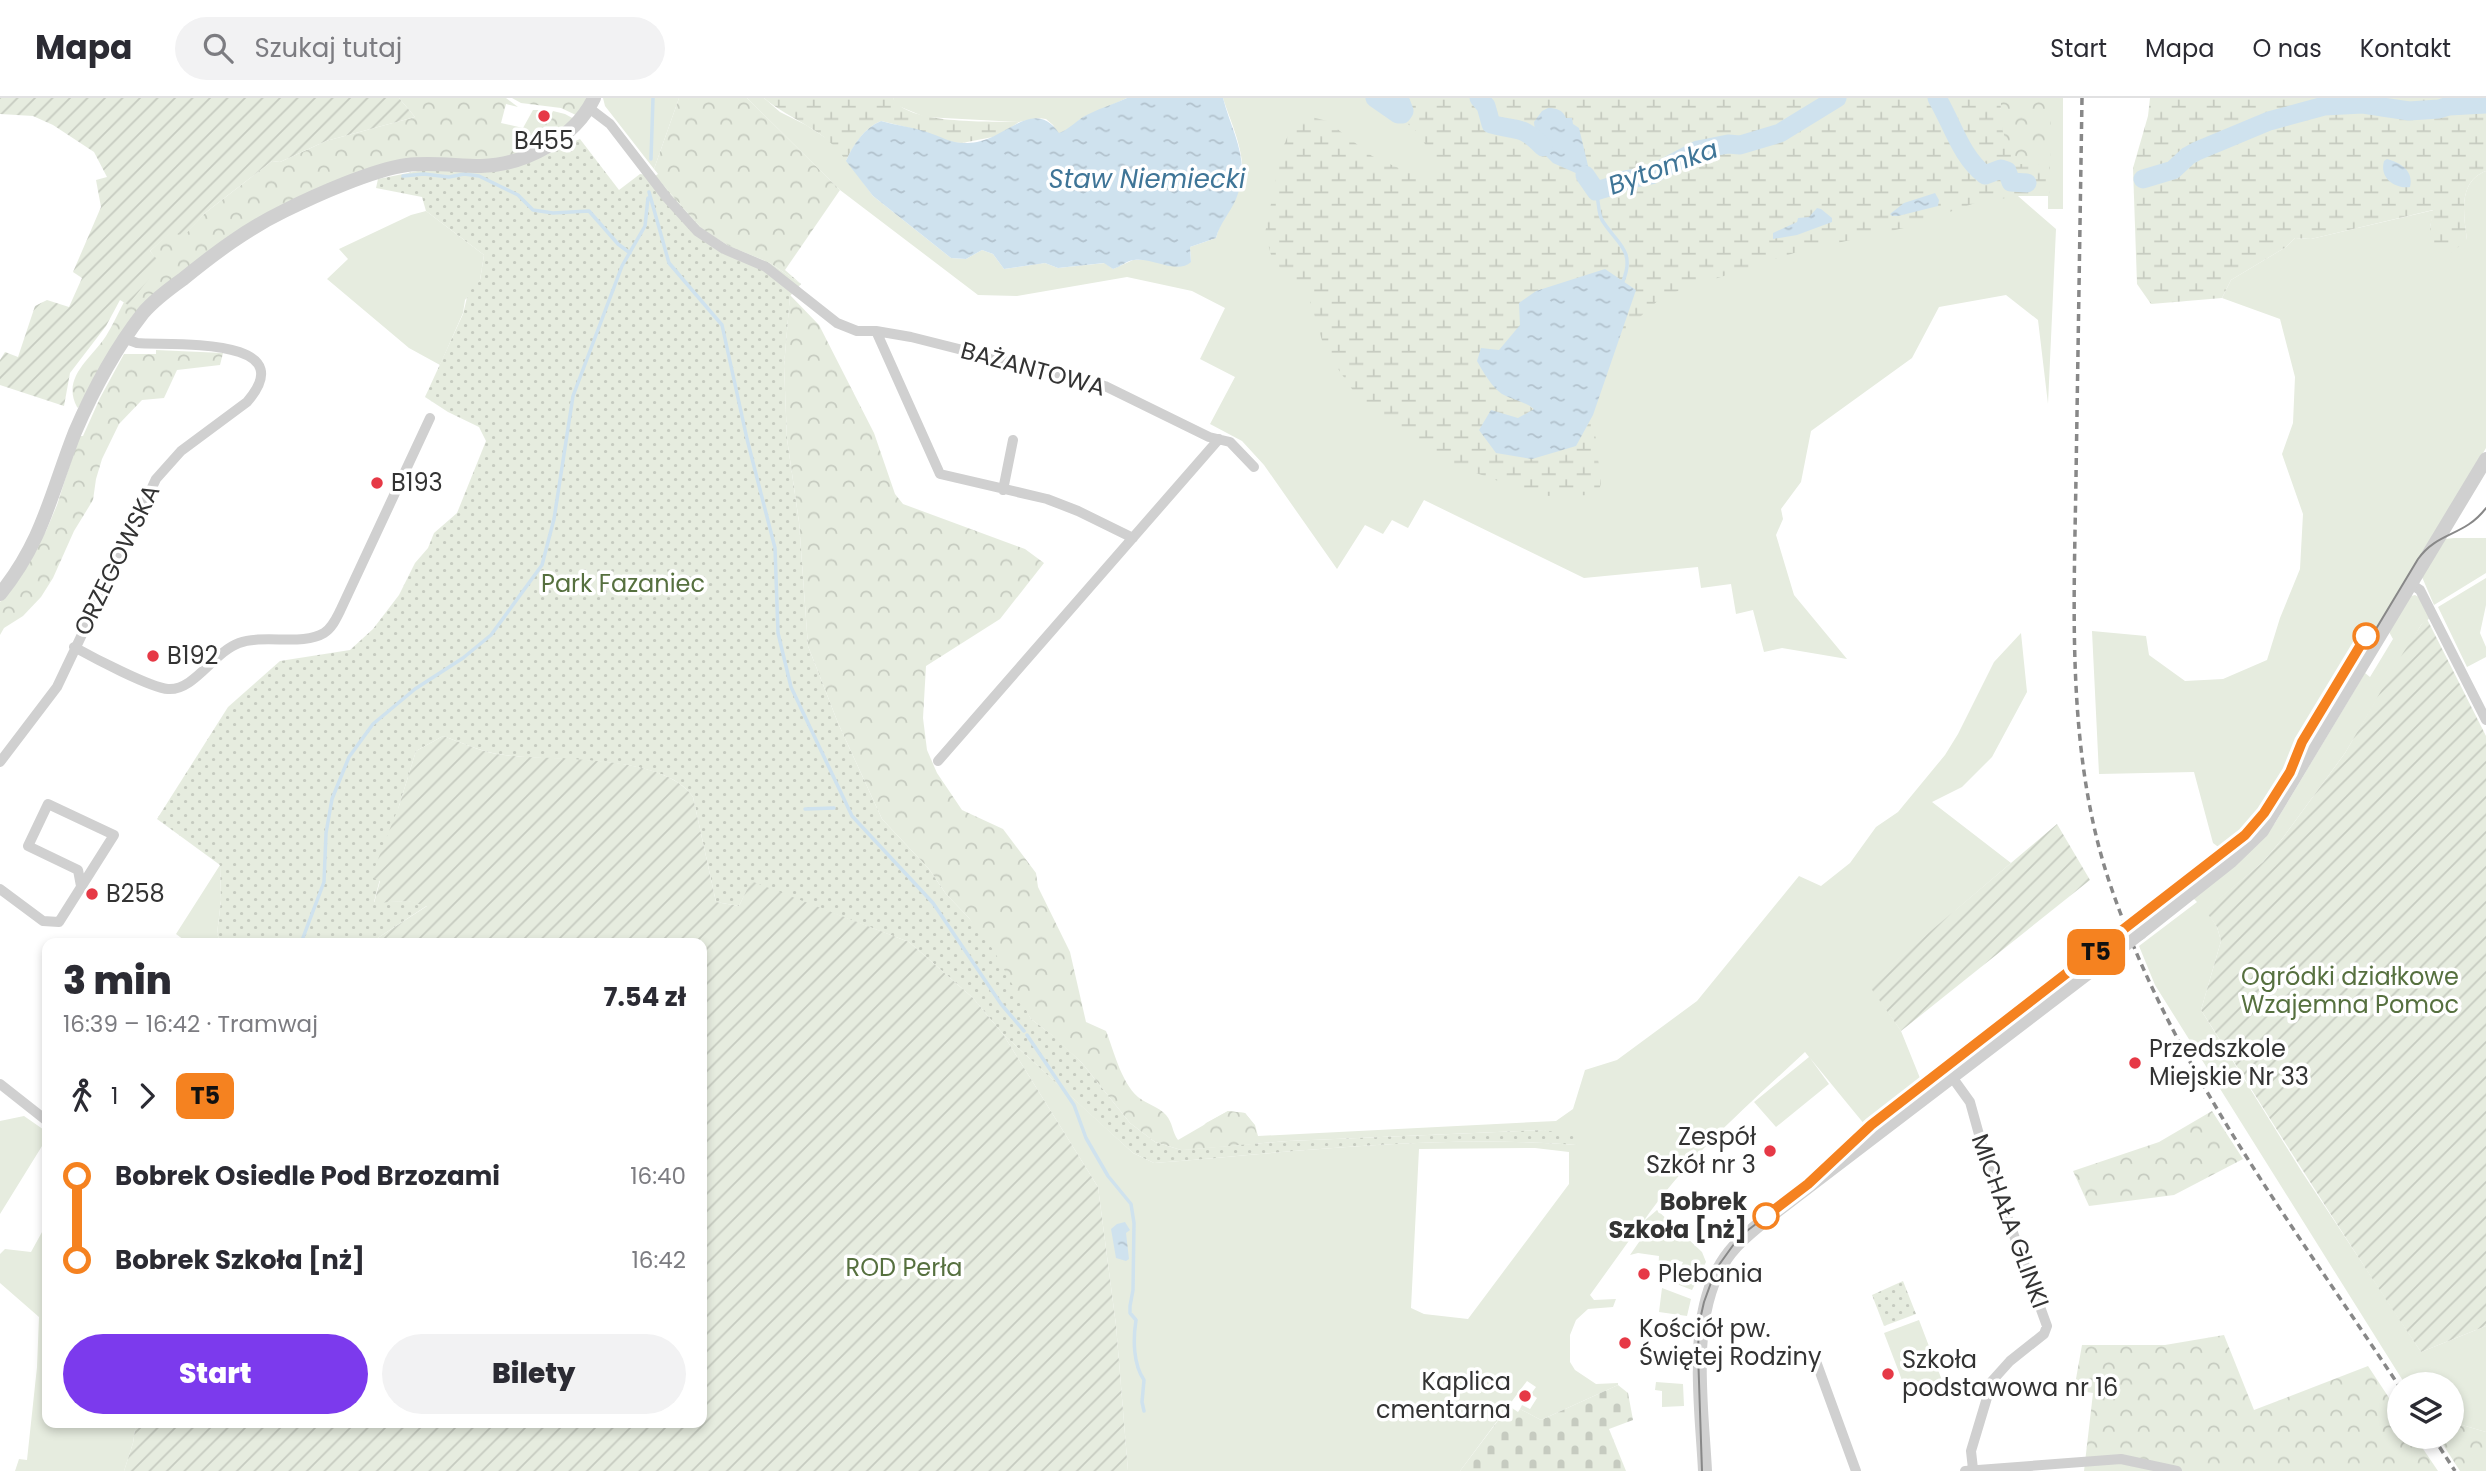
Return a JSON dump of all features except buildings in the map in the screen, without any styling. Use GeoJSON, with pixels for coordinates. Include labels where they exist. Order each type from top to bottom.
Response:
{"type":"FeatureCollection","features":[{"type":"Feature","properties":{"kind":"street","name":"BAŻANTOWA"},"geometry":{"type":"LineString","coordinates":[[592,103],[667,198],[704,237],[766,267],[837,323],[858,331],[911,337],[1105,386],[1209,437],[1230,442],[1254,467]]}},
{"type":"Feature","properties":{"kind":"street"},"geometry":{"type":"LineString","coordinates":[[0,594],[21,566],[40,530],[85,410],[109,362],[154,302],[233,240],[285,211],[386,170],[409,165],[492,165],[510,161],[557,140],[569,131],[592,103]]}},
{"type":"Feature","properties":{"kind":"street"},"geometry":{"type":"LineString","coordinates":[[876,331],[940,474],[1047,499],[1133,538]]}},
{"type":"Feature","properties":{"kind":"street","name":"ORZEGOWSKA"},"geometry":{"type":"LineString","coordinates":[[0,762],[57,687],[156,479],[181,452],[247,401],[255,393],[260,380],[261,372],[257,363],[238,350],[136,343],[126,339]]}},
{"type":"Feature","properties":{"kind":"street","name":"ORZEGOWSKA"},"geometry":{"type":"LineString","coordinates":[[74,647],[156,687],[172,690],[185,685],[220,653],[237,644],[260,639],[305,638],[324,633],[337,617],[430,418]]}},
{"type":"Feature","properties":{"kind":"street"},"geometry":{"type":"LineString","coordinates":[[938,761],[1219,439]]}},
{"type":"Feature","properties":{"kind":"street"},"geometry":{"type":"LineString","coordinates":[[1003,489],[1013,440]]}},
{"type":"Feature","properties":{"kind":"street"},"geometry":{"type":"LineString","coordinates":[[1704,1471],[1700,1333],[1706,1303],[1722,1263],[1741,1239],[1767,1218],[2140,933],[2231,861],[2262,831],[2486,459]]}},
{"type":"Feature","properties":{"kind":"street"},"geometry":{"type":"LineString","coordinates":[[2411,584],[2420,590],[2486,720]]}},
{"type":"Feature","properties":{"kind":"street"},"geometry":{"type":"LineString","coordinates":[[0,889],[43,921],[58,922],[114,835],[48,804],[28,846],[78,870],[81,886]]}},
{"type":"Feature","properties":{"kind":"street","name":"MICHAŁA GLINKI"},"geometry":{"type":"LineString","coordinates":[[1952,1077],[1969,1101],[1985,1156],[2047,1326],[2044,1334],[2010,1361],[1992,1381],[1971,1451],[1969,1470]]}},
{"type":"Feature","properties":{"kind":"street"},"geometry":{"type":"LineString","coordinates":[[0,1084],[42,1117]]}},
{"type":"Feature","properties":{"kind":"street"},"geometry":{"type":"LineString","coordinates":[[1817,1364],[1856,1471]]}},
{"type":"Feature","properties":{"kind":"street"},"geometry":{"type":"LineString","coordinates":[[1969,1470],[2120,1459],[2177,1471]]}},
{"type":"Feature","properties":{"kind":"green space"},"geometry":{"type":"Polygon","coordinates":[[[0,98],[399,98],[415,117],[326,141],[280,162],[272,161],[205,213],[183,237],[174,230],[150,251],[161,264],[128,305],[120,300],[106,326],[70,373],[64,406],[0,385],[0,360],[5,352],[18,357],[35,306],[47,300],[69,307],[82,278],[73,272],[101,207],[96,180],[107,177],[94,152],[53,125],[33,116],[0,114],[0,98]]]}},
{"type":"Feature","properties":{"kind":"green space"},"geometry":{"type":"Polygon","coordinates":[[[399,98],[506,98],[518,107],[506,104],[501,123],[523,128],[533,110],[541,110],[537,120],[547,123],[553,111],[576,120],[568,130],[506,160],[410,163],[284,209],[153,300],[77,407],[73,386],[80,368],[106,336],[124,302],[127,304],[160,264],[150,251],[174,229],[183,236],[205,213],[272,161],[280,162],[326,141],[415,117],[399,98]]]}},
{"type":"Feature","properties":{"kind":"green space"},"geometry":{"type":"Polygon","coordinates":[[[512,98],[589,98],[578,116],[561,108],[521,103],[512,98]]]}},
{"type":"Feature","properties":{"kind":"green space"},"geometry":{"type":"Polygon","coordinates":[[[603,98],[679,98],[654,169],[605,106],[603,98]]]}},
{"type":"Feature","properties":{"kind":"green space"},"geometry":{"type":"Polygon","coordinates":[[[679,98],[747,98],[840,190],[785,270],[801,284],[770,263],[729,246],[703,230],[655,176],[658,174],[654,169],[679,98]]]}},
{"type":"Feature","properties":{"kind":"green space"},"geometry":{"type":"Polygon","coordinates":[[[747,98],[764,98],[780,112],[835,144],[873,196],[951,258],[966,259],[982,250],[993,254],[1004,269],[1045,263],[1058,268],[1105,263],[1113,269],[1133,260],[1153,260],[1166,264],[1191,262],[1190,247],[1216,238],[1242,177],[1241,155],[1223,98],[2001,98],[2000,109],[2063,98],[2063,209],[2048,209],[2048,196],[2018,196],[2056,229],[2048,404],[2038,320],[2006,295],[1939,307],[1912,358],[1811,431],[1801,482],[1781,509],[1783,519],[1776,535],[1794,595],[1847,659],[1782,648],[1764,652],[1753,610],[1736,614],[1731,584],[1701,588],[1698,567],[1584,578],[1424,500],[1408,528],[1392,520],[1383,534],[1365,525],[1337,569],[1264,465],[1242,441],[1210,424],[1235,377],[1200,359],[1225,308],[1192,291],[1127,277],[1017,296],[978,295],[840,190],[747,98]]]}},
{"type":"Feature","properties":{"kind":"green space"},"geometry":{"type":"Polygon","coordinates":[[[764,98],[893,98],[901,107],[931,117],[1019,122],[998,136],[962,143],[947,142],[926,132],[881,121],[856,143],[846,161],[829,141],[764,98]]]}},
{"type":"Feature","properties":{"kind":"green space"},"geometry":{"type":"Polygon","coordinates":[[[893,98],[1127,98],[1079,120],[1072,128],[1058,134],[1046,119],[1019,122],[925,117],[896,105],[893,98]]]}},
{"type":"Feature","properties":{"kind":"green space"},"geometry":{"type":"Polygon","coordinates":[[[1358,98],[2001,98],[2002,124],[2009,150],[2019,164],[2050,165],[2049,196],[2018,196],[1975,203],[1904,228],[1797,252],[1663,296],[1619,336],[1635,290],[1605,269],[1536,291],[1519,303],[1520,325],[1499,350],[1502,393],[1526,403],[1534,410],[1519,418],[1576,446],[1593,415],[1601,484],[1597,495],[1540,496],[1454,465],[1361,402],[1325,350],[1306,288],[1273,262],[1265,233],[1282,150],[1297,113],[1327,121],[1372,156],[1414,175],[1437,174],[1437,161],[1413,127],[1358,98]]]}},
{"type":"Feature","properties":{"kind":"green space"},"geometry":{"type":"Polygon","coordinates":[[[2001,98],[2051,98],[2050,165],[2019,164],[2009,150],[2004,133],[2001,98]]]}},
{"type":"Feature","properties":{"kind":"green space"},"geometry":{"type":"Polygon","coordinates":[[[2150,98],[2486,98],[2486,171],[2470,183],[2466,191],[2464,211],[2467,240],[2451,253],[2433,248],[2430,227],[2433,210],[2311,239],[2295,238],[2286,247],[2231,280],[2222,298],[2151,304],[2137,284],[2133,168],[2148,116],[2150,98]]]}},
{"type":"Feature","properties":{"kind":"green space","name":"Park Fazaniec"},"geometry":{"type":"Polygon","coordinates":[[[580,139],[619,190],[640,174],[655,176],[703,230],[729,246],[770,263],[801,284],[790,296],[784,366],[787,439],[799,522],[808,646],[838,723],[882,819],[929,869],[946,894],[969,918],[994,951],[1031,1019],[1082,1063],[1130,1123],[1155,1142],[1181,1150],[1288,1141],[1544,1130],[1577,1136],[1577,1145],[1524,1142],[1419,1143],[1154,1163],[1133,1153],[1003,1034],[973,998],[909,942],[751,882],[739,906],[716,902],[693,797],[678,783],[658,773],[633,766],[497,754],[443,736],[416,751],[374,902],[408,901],[428,905],[378,938],[219,938],[220,865],[157,819],[228,707],[280,661],[350,650],[373,629],[399,595],[415,563],[428,548],[434,533],[457,513],[486,441],[479,427],[425,397],[463,314],[468,293],[480,280],[484,255],[426,211],[422,197],[376,188],[378,179],[423,170],[530,161],[580,139]]]}},
{"type":"Feature","properties":{"kind":"green space"},"geometry":{"type":"Polygon","coordinates":[[[2486,171],[2486,448],[2258,826],[2229,855],[2213,843],[2194,772],[2099,774],[2092,631],[2146,636],[2149,655],[2185,681],[2223,679],[2267,660],[2300,569],[2303,514],[2282,454],[2293,423],[2295,377],[2280,319],[2222,298],[2231,280],[2286,247],[2295,238],[2311,239],[2434,210],[2430,227],[2467,240],[2464,211],[2466,191],[2477,176],[2486,171]]]}},
{"type":"Feature","properties":{"kind":"green space"},"geometry":{"type":"Polygon","coordinates":[[[426,211],[484,255],[480,280],[465,300],[463,313],[440,365],[409,348],[327,279],[348,259],[339,249],[411,215],[426,211]]]}},
{"type":"Feature","properties":{"kind":"green space"},"geometry":{"type":"Polygon","coordinates":[[[790,295],[819,325],[874,433],[895,494],[903,504],[1025,549],[1044,563],[1000,619],[926,666],[923,718],[927,750],[937,773],[962,810],[1003,829],[1036,873],[1038,887],[1070,952],[1086,1022],[1106,1031],[1132,1091],[1166,1115],[1178,1140],[1228,1111],[1245,1113],[1256,1131],[1256,1144],[1181,1150],[1155,1142],[1130,1123],[1082,1063],[1031,1019],[969,918],[946,894],[929,869],[882,819],[838,723],[808,646],[799,522],[787,439],[784,366],[790,295]]]}},
{"type":"Feature","properties":{"kind":"green space"},"geometry":{"type":"Polygon","coordinates":[[[156,350],[223,353],[220,365],[177,370],[164,398],[142,400],[119,424],[102,459],[93,500],[74,531],[53,578],[41,597],[23,616],[4,628],[0,635],[0,602],[22,573],[46,531],[79,436],[83,436],[124,354],[156,354],[156,350]]]}},
{"type":"Feature","properties":{"kind":"green space"},"geometry":{"type":"Polygon","coordinates":[[[2486,538],[2486,573],[2434,605],[2422,577],[2445,539],[2486,538]]]}},
{"type":"Feature","properties":{"kind":"green space"},"geometry":{"type":"Polygon","coordinates":[[[2486,578],[2486,605],[2480,633],[2486,647],[2486,657],[2467,667],[2438,607],[2486,578]]]}},
{"type":"Feature","properties":{"kind":"green space"},"geometry":{"type":"Polygon","coordinates":[[[2411,596],[2421,598],[2430,618],[2421,625],[2345,753],[2263,862],[2206,910],[2217,927],[2221,941],[2201,1010],[2302,1172],[2421,1352],[2486,1326],[2486,1432],[2464,1426],[2464,1372],[2397,1372],[2155,985],[2139,946],[2197,902],[2193,898],[2259,843],[2275,823],[2365,673],[2370,677],[2393,639],[2389,632],[2411,596]]]}},
{"type":"Feature","properties":{"kind":"green space","name":"Ogródki działkowe Wzajemna Pomoc"},"geometry":{"type":"Polygon","coordinates":[[[2427,619],[2486,736],[2486,1326],[2421,1352],[2201,1010],[2221,941],[2217,927],[2205,910],[2263,862],[2282,839],[2345,753],[2403,653],[2427,619]]]}},
{"type":"Feature","properties":{"kind":"green space"},"geometry":{"type":"Polygon","coordinates":[[[2021,633],[2027,692],[1992,757],[1962,787],[1932,802],[2011,863],[1869,984],[1901,1031],[1926,1093],[1874,1136],[1810,1058],[1829,1084],[1776,1127],[1754,1102],[1809,1057],[1805,1052],[1740,1112],[1699,1153],[1643,1222],[1657,1210],[1702,1252],[1706,1262],[1692,1290],[1674,1283],[1683,1262],[1675,1260],[1666,1281],[1658,1276],[1659,1256],[1638,1253],[1630,1255],[1648,1229],[1641,1224],[1590,1295],[1594,1300],[1616,1299],[1613,1307],[1588,1309],[1576,1320],[1570,1335],[1570,1362],[1575,1370],[1596,1384],[1618,1385],[1541,1420],[1520,1409],[1522,1405],[1530,1409],[1537,1398],[1531,1394],[1536,1387],[1527,1381],[1460,1471],[1128,1471],[1116,1325],[1098,1187],[1003,1034],[1133,1153],[1154,1163],[1418,1143],[1524,1142],[1576,1145],[1544,1130],[1288,1141],[1181,1150],[1206,1123],[1228,1111],[1245,1113],[1255,1125],[1258,1136],[1556,1121],[1573,1109],[1585,1070],[1617,1060],[1697,1001],[1799,876],[1821,886],[1850,863],[1876,827],[1898,812],[1945,755],[1994,662],[2021,633]],[[1535,1148],[1419,1149],[1411,1308],[1424,1314],[1468,1319],[1569,1184],[1569,1152],[1535,1148]]]}},
{"type":"Feature","properties":{"kind":"green space","name":"ROD Perła"},"geometry":{"type":"Polygon","coordinates":[[[443,736],[496,754],[606,762],[658,773],[678,783],[693,797],[716,902],[739,906],[751,881],[909,942],[973,998],[1003,1034],[1098,1187],[1116,1325],[1128,1471],[124,1471],[135,1428],[707,1428],[707,938],[378,938],[427,906],[407,901],[374,903],[380,881],[371,877],[399,806],[416,751],[443,736]]]}},
{"type":"Feature","properties":{"kind":"green space"},"geometry":{"type":"Polygon","coordinates":[[[2057,824],[2090,880],[1901,1031],[1868,984],[2057,824]]]}},
{"type":"Feature","properties":{"kind":"green space"},"geometry":{"type":"Polygon","coordinates":[[[220,865],[219,938],[181,938],[176,934],[220,865]]]}},
{"type":"Feature","properties":{"kind":"green space"},"geometry":{"type":"Polygon","coordinates":[[[2212,1111],[2243,1159],[2174,1195],[2089,1206],[2073,1171],[2159,1142],[2212,1111]]]}},
{"type":"Feature","properties":{"kind":"green space"},"geometry":{"type":"Polygon","coordinates":[[[24,1116],[42,1129],[42,1146],[0,1214],[0,1121],[24,1116]]]}},
{"type":"Feature","properties":{"kind":"green space"},"geometry":{"type":"Polygon","coordinates":[[[42,1232],[42,1428],[135,1428],[124,1471],[15,1471],[19,1459],[27,1460],[37,1367],[39,1317],[0,1283],[0,1254],[5,1249],[31,1252],[42,1232]]]}},
{"type":"Feature","properties":{"kind":"green space"},"geometry":{"type":"Polygon","coordinates":[[[1903,1281],[1916,1314],[1884,1326],[1872,1295],[1903,1281]]]}},
{"type":"Feature","properties":{"kind":"green space"},"geometry":{"type":"Polygon","coordinates":[[[1662,1288],[1691,1299],[1687,1316],[1659,1312],[1662,1288]]]}},
{"type":"Feature","properties":{"kind":"green space"},"geometry":{"type":"Polygon","coordinates":[[[1919,1320],[1943,1383],[1908,1396],[1884,1333],[1919,1320]]]}},
{"type":"Feature","properties":{"kind":"green space"},"geometry":{"type":"Polygon","coordinates":[[[2224,1335],[2254,1410],[2368,1366],[2387,1395],[2387,1449],[2423,1449],[2438,1471],[2084,1471],[2093,1393],[2074,1390],[2082,1345],[2165,1345],[2224,1335]]]}},
{"type":"Feature","properties":{"kind":"green space"},"geometry":{"type":"Polygon","coordinates":[[[1656,1382],[1683,1384],[1684,1406],[1662,1407],[1662,1391],[1655,1390],[1656,1382]]]}},
{"type":"Feature","properties":{"kind":"green space"},"geometry":{"type":"Polygon","coordinates":[[[1618,1385],[1628,1393],[1633,1420],[1609,1429],[1626,1471],[1460,1471],[1509,1406],[1541,1420],[1618,1385]]]}},
{"type":"Feature","properties":{"kind":"green space"},"geometry":{"type":"Polygon","coordinates":[[[2464,1426],[2486,1432],[2486,1471],[2460,1471],[2446,1449],[2464,1449],[2464,1426]]]}},
{"type":"Feature","properties":{"kind":"water","name":"Staw Niemiecki"},"geometry":{"type":"Polygon","coordinates":[[[1127,98],[1223,98],[1239,148],[1242,173],[1240,185],[1236,199],[1216,238],[1190,247],[1191,262],[1185,266],[1141,260],[1131,261],[1113,269],[1104,263],[1058,268],[1045,263],[1004,269],[993,254],[982,250],[966,259],[951,258],[873,196],[846,161],[860,138],[869,128],[881,121],[924,131],[955,142],[969,143],[989,138],[1031,119],[1050,123],[1059,133],[1088,114],[1127,98]]]}},
{"type":"Feature","properties":{"kind":"water"},"geometry":{"type":"Polygon","coordinates":[[[1548,108],[1559,110],[1566,118],[1572,118],[1573,124],[1579,128],[1590,174],[1601,190],[1599,195],[1594,194],[1578,174],[1553,163],[1532,142],[1519,139],[1527,129],[1535,132],[1534,122],[1542,111],[1548,108]]]}},
{"type":"Feature","properties":{"kind":"water"},"geometry":{"type":"Polygon","coordinates":[[[2387,159],[2405,168],[2410,176],[2410,187],[2394,184],[2386,177],[2383,167],[2387,159]]]}},
{"type":"Feature","properties":{"kind":"water"},"geometry":{"type":"Polygon","coordinates":[[[1935,193],[1939,200],[1938,206],[1898,216],[1890,214],[1904,203],[1935,193]]]}},
{"type":"Feature","properties":{"kind":"water"},"geometry":{"type":"Polygon","coordinates":[[[1817,208],[1832,218],[1832,222],[1797,235],[1773,239],[1773,233],[1797,222],[1798,218],[1809,217],[1817,208]]]}},
{"type":"Feature","properties":{"kind":"water"},"geometry":{"type":"Polygon","coordinates":[[[1605,269],[1636,290],[1593,415],[1576,446],[1532,459],[1496,453],[1479,430],[1491,410],[1518,418],[1534,409],[1502,394],[1495,387],[1477,361],[1481,348],[1499,350],[1520,325],[1519,303],[1536,291],[1605,269]]]}},
{"type":"Feature","properties":{"kind":"water"},"geometry":{"type":"Polygon","coordinates":[[[1125,1222],[1130,1230],[1126,1233],[1129,1259],[1126,1261],[1116,1258],[1111,1229],[1125,1222]]]}},
{"type":"Feature","properties":{"kind":"waterway"},"geometry":{"type":"LineString","coordinates":[[651,159],[653,98]]}},
{"type":"Feature","properties":{"kind":"waterway","name":"Bytomka"},"geometry":{"type":"LineString","coordinates":[[1375,98],[1402,114],[1404,111],[1399,98]]}},
{"type":"Feature","properties":{"kind":"waterway","name":"Bytomka"},"geometry":{"type":"LineString","coordinates":[[1479,98],[1486,106],[1491,124],[1524,132],[1543,147]]}},
{"type":"Feature","properties":{"kind":"waterway","name":"Bytomka"},"geometry":{"type":"LineString","coordinates":[[1585,175],[1596,191],[1625,180],[1651,175],[1698,150],[1728,144],[1740,145],[1780,133],[1837,98]]}},
{"type":"Feature","properties":{"kind":"waterway","name":"Bytomka"},"geometry":{"type":"LineString","coordinates":[[1937,98],[1963,149],[1977,168],[1985,175],[2001,169],[2007,171],[2011,182],[2027,183]]}},
{"type":"Feature","properties":{"kind":"waterway","name":"Bytomka"},"geometry":{"type":"LineString","coordinates":[[2143,179],[2173,170],[2197,151],[2269,121],[2324,106],[2363,104],[2409,111],[2486,104]]}},
{"type":"Feature","properties":{"kind":"waterway"},"geometry":{"type":"LineString","coordinates":[[403,176],[479,176],[518,195],[533,210],[553,213],[589,211],[618,244],[630,253]]}},
{"type":"Feature","properties":{"kind":"waterway"},"geometry":{"type":"LineString","coordinates":[[649,192],[669,263],[722,325],[775,548],[778,633],[791,687],[852,816],[933,903],[1001,1004],[1024,1031]]}},
{"type":"Feature","properties":{"kind":"waterway"},"geometry":{"type":"LineString","coordinates":[[1596,192],[1602,220],[1626,254],[1623,281]]}},
{"type":"Feature","properties":{"kind":"waterway"},"geometry":{"type":"LineString","coordinates":[[303,938],[324,882],[326,833],[332,799],[349,757],[373,724],[415,689],[463,658],[491,635],[542,565],[554,519],[573,396],[622,266],[645,226],[648,198]]}},
{"type":"Feature","properties":{"kind":"waterway"},"geometry":{"type":"LineString","coordinates":[[805,809],[834,808]]}},
{"type":"Feature","properties":{"kind":"waterway"},"geometry":{"type":"LineString","coordinates":[[1027,1035],[1074,1105],[1086,1138],[1108,1176],[1131,1204],[1134,1223],[1130,1313],[1136,1320],[1135,1351],[1144,1380],[1144,1411]]}},
{"type":"Feature","properties":{"kind":"tram line"},"geometry":{"type":"LineString","coordinates":[[1702,1471],[1699,1324],[1716,1269],[1739,1237],[1808,1184],[1871,1125],[2251,829],[2272,802],[2418,559],[2434,543],[2469,524],[2486,508]]}},
{"type":"Feature","properties":{"kind":"tram line","name":"T5"},"geometry":{"type":"LineString","coordinates":[[1766,1216],[1808,1184],[1871,1125],[2245,835],[2264,813],[2290,772],[2302,742],[2366,636]]}},
{"type":"Feature","properties":{"kind":"railway"},"geometry":{"type":"LineString","coordinates":[[2082,98],[2074,632],[2080,735],[2086,787],[2096,837],[2111,887],[2137,954],[2167,1019],[2202,1083],[2278,1206],[2390,1372]]}},
{"type":"Feature","properties":{"kind":"railway"},"geometry":{"type":"LineString","coordinates":[[2441,1449],[2455,1471]]}},
{"type":"Feature","properties":{"kind":"place","name":"B455"},"geometry":{"type":"Point","coordinates":[544,116]}},
{"type":"Feature","properties":{"kind":"place","name":"B193"},"geometry":{"type":"Point","coordinates":[377,483]}},
{"type":"Feature","properties":{"kind":"place","name":"B192"},"geometry":{"type":"Point","coordinates":[153,656]}},
{"type":"Feature","properties":{"kind":"place","name":"B258"},"geometry":{"type":"Point","coordinates":[92,894]}},
{"type":"Feature","properties":{"kind":"place","name":"Przedszkole Miejskie Nr 33"},"geometry":{"type":"Point","coordinates":[2135,1063]}},
{"type":"Feature","properties":{"kind":"place","name":"Zespół Szkół nr 3"},"geometry":{"type":"Point","coordinates":[1770,1151]}},
{"type":"Feature","properties":{"kind":"place","name":"Bobrek Szkoła [nż]"},"geometry":{"type":"Point","coordinates":[1766,1216]}},
{"type":"Feature","properties":{"kind":"place","name":"Plebania"},"geometry":{"type":"Point","coordinates":[1644,1274]}},
{"type":"Feature","properties":{"kind":"place","name":"Kościół pw. Świętej Rodziny"},"geometry":{"type":"Point","coordinates":[1625,1343]}},
{"type":"Feature","properties":{"kind":"place","name":"Szkoła podstawowa nr 16"},"geometry":{"type":"Point","coordinates":[1888,1374]}},
{"type":"Feature","properties":{"kind":"place","name":"Kaplica cmentarna"},"geometry":{"type":"Point","coordinates":[1525,1396]}}]}
